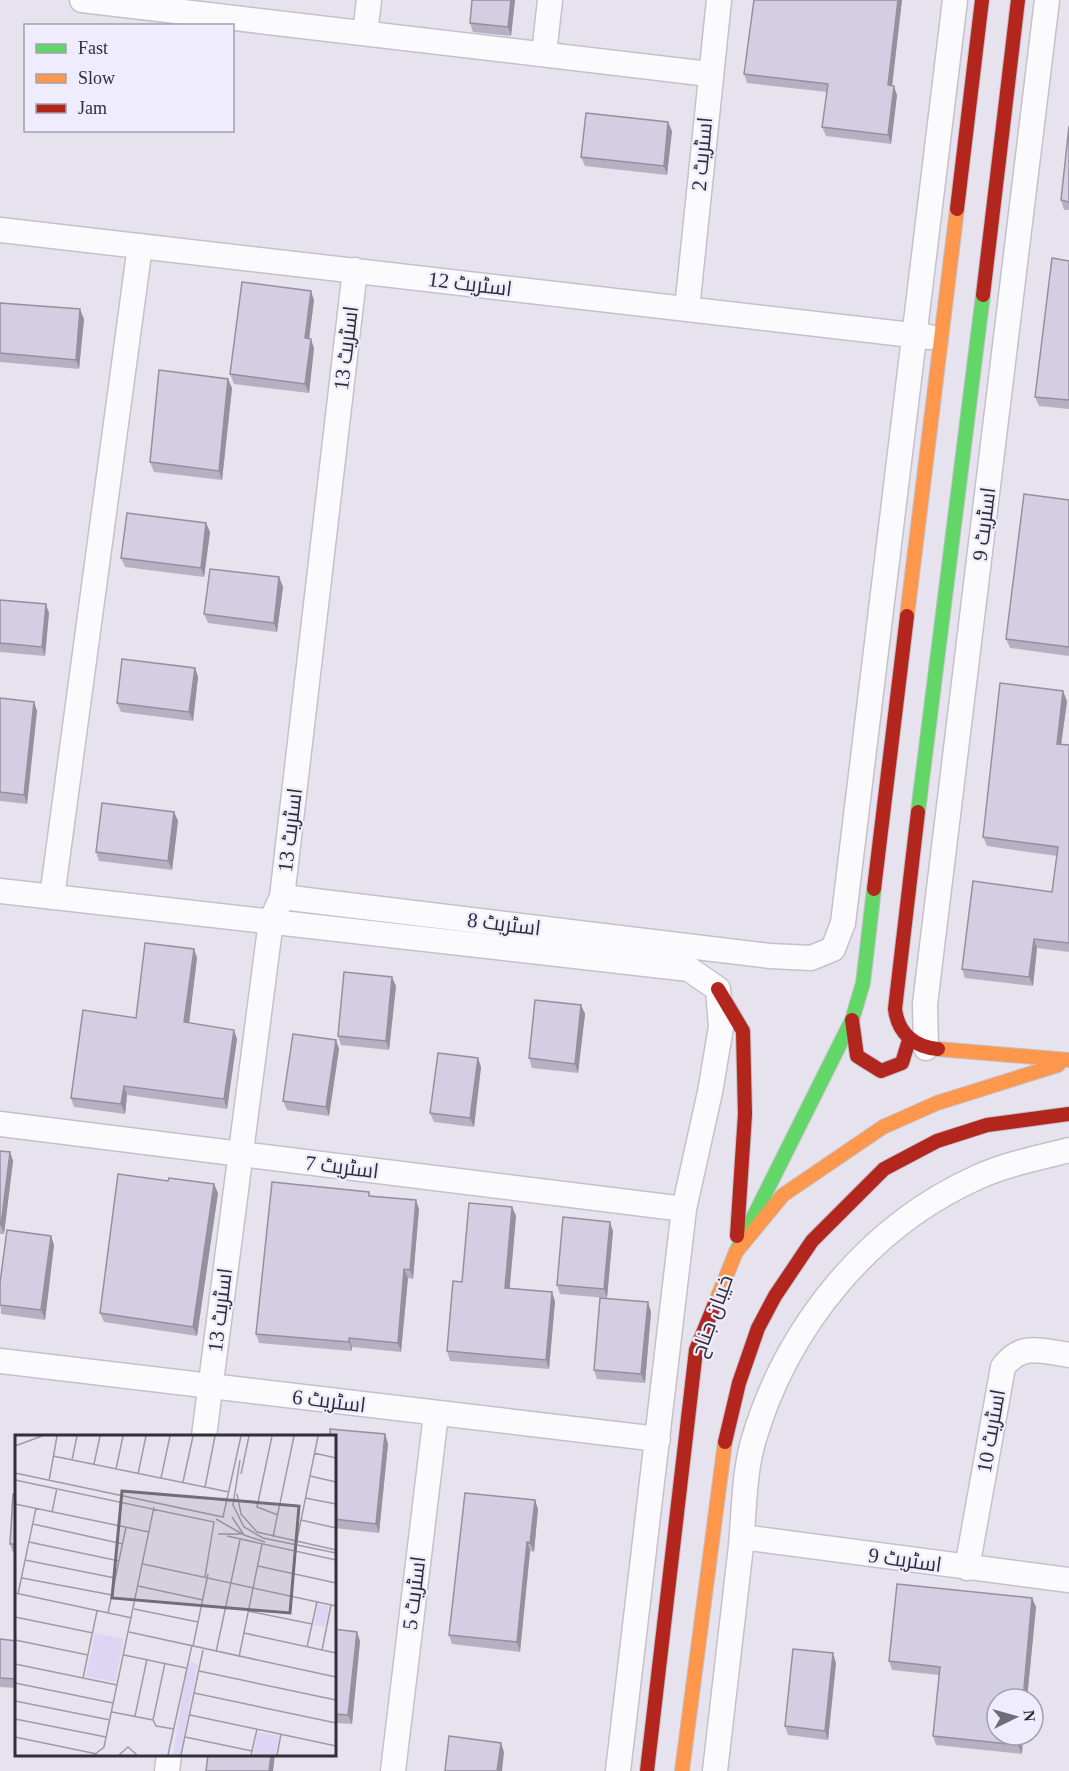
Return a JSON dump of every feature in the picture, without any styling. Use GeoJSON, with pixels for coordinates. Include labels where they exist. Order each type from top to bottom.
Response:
{"type":"FeatureCollection","features":[{"type":"Feature","properties":{"kind":"main road"},"geometry":{"type":"LineString","coordinates":[[736,1252],[852,1020],[863,983],[982,0]]}},
{"type":"Feature","properties":{"kind":"main road"},"geometry":{"type":"LineString","coordinates":[[852,1020],[857,1056],[881,1071],[902,1063],[917,1044],[895,1021],[894,999],[977,348],[1018,0]]}},
{"type":"Feature","properties":{"kind":"main road"},"geometry":{"type":"LineString","coordinates":[[718,989],[743,1031],[745,1114],[736,1252]]}},
{"type":"Feature","properties":{"kind":"main road","name":"خیبان جناح"},"geometry":{"type":"LineString","coordinates":[[917,1044],[1069,1061]]}},
{"type":"Feature","properties":{"kind":"main road","name":"خیبان جناح"},"geometry":{"type":"LineString","coordinates":[[647,1771],[696,1350],[736,1252],[783,1195],[883,1127],[936,1103],[1069,1061]]}},
{"type":"Feature","properties":{"kind":"main road"},"geometry":{"type":"LineString","coordinates":[[688,1770],[725,1439],[743,1372],[758,1328],[776,1296],[812,1241],[884,1169],[937,1141],[987,1125],[1069,1114]]}},
{"type":"Feature","properties":{"kind":"street"},"geometry":{"type":"LineString","coordinates":[[82,0],[196,7],[365,33],[709,74]]}},
{"type":"Feature","properties":{"kind":"street"},"geometry":{"type":"LineString","coordinates":[[365,33],[369,0]]}},
{"type":"Feature","properties":{"kind":"street"},"geometry":{"type":"LineString","coordinates":[[544,54],[550,0]]}},
{"type":"Feature","properties":{"kind":"street","name":"اسٹریٹ 2"},"geometry":{"type":"LineString","coordinates":[[687,309],[709,74],[719,0]]}},
{"type":"Feature","properties":{"kind":"street","name":"اسٹریٹ 8"},"geometry":{"type":"LineString","coordinates":[[282,897],[727,951],[811,958],[833,949],[843,923],[955,0]]}},
{"type":"Feature","properties":{"kind":"street","name":"اسٹریٹ 9"},"geometry":{"type":"LineString","coordinates":[[917,1044],[925,1004],[1047,0]]}},
{"type":"Feature","properties":{"kind":"street","name":"اسٹریٹ 12"},"geometry":{"type":"LineString","coordinates":[[0,230],[941,338]]}},
{"type":"Feature","properties":{"kind":"street"},"geometry":{"type":"LineString","coordinates":[[52,897],[140,246]]}},
{"type":"Feature","properties":{"kind":"street","name":"اسٹریٹ 13"},"geometry":{"type":"LineString","coordinates":[[204,1435],[271,921],[282,897],[355,270]]}},
{"type":"Feature","properties":{"kind":"street"},"geometry":{"type":"LineString","coordinates":[[0,891],[689,969],[718,989],[721,1027],[711,1092],[684,1209],[618,1771]]}},
{"type":"Feature","properties":{"kind":"street","name":"اسٹریٹ 7"},"geometry":{"type":"LineString","coordinates":[[0,1125],[684,1209]]}},
{"type":"Feature","properties":{"kind":"street"},"geometry":{"type":"LineString","coordinates":[[715,1771],[752,1445],[781,1370],[800,1333],[827,1296],[865,1255],[938,1198],[1011,1164],[1069,1150]]}},
{"type":"Feature","properties":{"kind":"street","name":"اسٹریٹ 10"},"geometry":{"type":"LineString","coordinates":[[967,1568],[1003,1367],[1012,1355],[1026,1349],[1069,1354]]}},
{"type":"Feature","properties":{"kind":"street","name":"اسٹریٹ 6"},"geometry":{"type":"LineString","coordinates":[[0,1361],[658,1439]]}},
{"type":"Feature","properties":{"kind":"street","name":"اسٹریٹ 5"},"geometry":{"type":"LineString","coordinates":[[393,1771],[436,1414]]}},
{"type":"Feature","properties":{"kind":"street"},"geometry":{"type":"LineString","coordinates":[[725,1439],[752,1445]]}},
{"type":"Feature","properties":{"kind":"street","name":"اسٹریٹ 9"},"geometry":{"type":"LineString","coordinates":[[742,1537],[1069,1580]]}},
{"type":"Feature","properties":{"kind":"street"},"geometry":{"type":"LineString","coordinates":[[167,1771],[169,1756]]}},
{"type":"Feature","properties":{"kind":"building"},"geometry":{"type":"Polygon","coordinates":[[[472,0],[511,0],[508,27],[470,23],[472,0]]]}},
{"type":"Feature","properties":{"kind":"building"},"geometry":{"type":"Polygon","coordinates":[[[754,0],[898,0],[888,85],[894,86],[888,135],[822,127],[828,84],[744,74],[754,0]]]}},
{"type":"Feature","properties":{"kind":"building"},"geometry":{"type":"Polygon","coordinates":[[[586,113],[668,122],[664,166],[581,157],[586,113]]]}},
{"type":"Feature","properties":{"kind":"building"},"geometry":{"type":"Polygon","coordinates":[[[1069,126],[1069,202],[1061,200],[1069,126]]]}},
{"type":"Feature","properties":{"kind":"building"},"geometry":{"type":"Polygon","coordinates":[[[1052,258],[1069,261],[1069,400],[1035,397],[1052,258]]]}},
{"type":"Feature","properties":{"kind":"building"},"geometry":{"type":"Polygon","coordinates":[[[242,282],[311,291],[305,338],[311,339],[305,384],[230,374],[242,282]]]}},
{"type":"Feature","properties":{"kind":"building"},"geometry":{"type":"Polygon","coordinates":[[[0,303],[80,309],[76,360],[0,353],[0,303]]]}},
{"type":"Feature","properties":{"kind":"building"},"geometry":{"type":"Polygon","coordinates":[[[159,370],[228,379],[219,471],[150,462],[159,370]]]}},
{"type":"Feature","properties":{"kind":"building"},"geometry":{"type":"Polygon","coordinates":[[[1024,494],[1069,500],[1069,647],[1006,639],[1024,494]]]}},
{"type":"Feature","properties":{"kind":"building"},"geometry":{"type":"Polygon","coordinates":[[[127,513],[206,523],[201,568],[121,558],[127,513]]]}},
{"type":"Feature","properties":{"kind":"building"},"geometry":{"type":"Polygon","coordinates":[[[210,569],[279,577],[274,623],[204,614],[210,569]]]}},
{"type":"Feature","properties":{"kind":"building"},"geometry":{"type":"Polygon","coordinates":[[[0,600],[46,604],[42,647],[0,643],[0,600]]]}},
{"type":"Feature","properties":{"kind":"building"},"geometry":{"type":"Polygon","coordinates":[[[122,659],[195,668],[189,712],[117,703],[122,659]]]}},
{"type":"Feature","properties":{"kind":"building"},"geometry":{"type":"Polygon","coordinates":[[[1000,683],[1063,691],[1057,744],[1069,745],[1069,943],[1034,939],[1029,977],[962,969],[973,881],[1052,892],[1058,847],[983,837],[1000,683]]]}},
{"type":"Feature","properties":{"kind":"building"},"geometry":{"type":"Polygon","coordinates":[[[0,698],[34,702],[24,795],[0,792],[0,698]]]}},
{"type":"Feature","properties":{"kind":"building"},"geometry":{"type":"Polygon","coordinates":[[[102,803],[174,812],[168,861],[96,852],[102,803]]]}},
{"type":"Feature","properties":{"kind":"building"},"geometry":{"type":"Polygon","coordinates":[[[145,943],[194,949],[184,1022],[234,1030],[224,1099],[124,1086],[121,1104],[71,1098],[83,1010],[136,1018],[145,943]]]}},
{"type":"Feature","properties":{"kind":"building"},"geometry":{"type":"Polygon","coordinates":[[[344,972],[392,977],[386,1041],[338,1036],[344,972]]]}},
{"type":"Feature","properties":{"kind":"building"},"geometry":{"type":"Polygon","coordinates":[[[535,1000],[581,1005],[575,1064],[529,1058],[535,1000]]]}},
{"type":"Feature","properties":{"kind":"building"},"geometry":{"type":"Polygon","coordinates":[[[293,1034],[336,1040],[326,1107],[283,1101],[293,1034]]]}},
{"type":"Feature","properties":{"kind":"building"},"geometry":{"type":"Polygon","coordinates":[[[438,1053],[478,1058],[470,1118],[430,1113],[438,1053]]]}},
{"type":"Feature","properties":{"kind":"building"},"geometry":{"type":"Polygon","coordinates":[[[0,1151],[10,1152],[1,1225],[0,1225],[0,1151]]]}},
{"type":"Feature","properties":{"kind":"building"},"geometry":{"type":"Polygon","coordinates":[[[118,1174],[214,1184],[193,1327],[100,1313],[118,1174]]]}},
{"type":"Feature","properties":{"kind":"building"},"geometry":{"type":"Polygon","coordinates":[[[272,1182],[369,1192],[369,1196],[416,1200],[410,1270],[404,1269],[398,1343],[349,1338],[349,1342],[256,1334],[272,1182]]]}},
{"type":"Feature","properties":{"kind":"building"},"geometry":{"type":"Polygon","coordinates":[[[469,1203],[512,1207],[505,1288],[552,1292],[546,1360],[447,1351],[453,1281],[462,1282],[469,1203]]]}},
{"type":"Feature","properties":{"kind":"building"},"geometry":{"type":"Polygon","coordinates":[[[563,1217],[610,1222],[604,1289],[557,1285],[563,1217]]]}},
{"type":"Feature","properties":{"kind":"building"},"geometry":{"type":"Polygon","coordinates":[[[7,1230],[51,1236],[41,1310],[0,1305],[0,1283],[7,1230]]]}},
{"type":"Feature","properties":{"kind":"building"},"geometry":{"type":"Polygon","coordinates":[[[600,1298],[648,1302],[641,1374],[594,1370],[600,1298]]]}},
{"type":"Feature","properties":{"kind":"building"},"geometry":{"type":"Polygon","coordinates":[[[330,1429],[385,1434],[376,1524],[336,1519],[336,1435],[330,1435],[330,1429]]]}},
{"type":"Feature","properties":{"kind":"building"},"geometry":{"type":"Polygon","coordinates":[[[465,1493],[535,1500],[530,1543],[527,1542],[517,1642],[449,1635],[465,1493]]]}},
{"type":"Feature","properties":{"kind":"building"},"geometry":{"type":"Polygon","coordinates":[[[13,1494],[15,1494],[15,1544],[10,1544],[13,1494]]]}},
{"type":"Feature","properties":{"kind":"building"},"geometry":{"type":"Polygon","coordinates":[[[897,1584],[1032,1598],[1024,1687],[985,1687],[985,1742],[933,1736],[940,1667],[889,1661],[897,1584]]]}},
{"type":"Feature","properties":{"kind":"building"},"geometry":{"type":"Polygon","coordinates":[[[336,1629],[357,1632],[348,1715],[336,1714],[336,1629]]]}},
{"type":"Feature","properties":{"kind":"building"},"geometry":{"type":"Polygon","coordinates":[[[0,1639],[15,1641],[15,1679],[0,1678],[0,1639]]]}},
{"type":"Feature","properties":{"kind":"building"},"geometry":{"type":"Polygon","coordinates":[[[793,1649],[833,1653],[825,1731],[785,1726],[793,1649]]]}},
{"type":"Feature","properties":{"kind":"building"},"geometry":{"type":"Polygon","coordinates":[[[449,1736],[501,1743],[497,1771],[445,1771],[449,1736]]]}},
{"type":"Feature","properties":{"kind":"building"},"geometry":{"type":"Polygon","coordinates":[[[208,1756],[271,1756],[269,1771],[206,1771],[208,1756]]]}},
{"type":"Feature","properties":{"kind":"traffic: fast"},"geometry":{"type":"LineString","coordinates":[[918,812],[983,295]]}},
{"type":"Feature","properties":{"kind":"traffic: fast"},"geometry":{"type":"LineString","coordinates":[[736,1252],[852,1020],[863,983],[874,889]]}},
{"type":"Feature","properties":{"kind":"traffic: slow"},"geometry":{"type":"LineString","coordinates":[[907,616],[957,209]]}},
{"type":"Feature","properties":{"kind":"traffic: slow"},"geometry":{"type":"LineString","coordinates":[[938,1049],[1069,1060]]}},
{"type":"Feature","properties":{"kind":"traffic: slow"},"geometry":{"type":"LineString","coordinates":[[714,1306],[736,1252],[783,1195],[883,1127],[937,1103],[1058,1065]]}},
{"type":"Feature","properties":{"kind":"traffic: slow"},"geometry":{"type":"LineString","coordinates":[[682,1771],[725,1442]]}},
{"type":"Feature","properties":{"kind":"traffic: jam"},"geometry":{"type":"LineString","coordinates":[[957,209],[982,0]]}},
{"type":"Feature","properties":{"kind":"traffic: jam"},"geometry":{"type":"LineString","coordinates":[[983,295],[1018,0]]}},
{"type":"Feature","properties":{"kind":"traffic: jam"},"geometry":{"type":"LineString","coordinates":[[874,889],[907,616]]}},
{"type":"Feature","properties":{"kind":"traffic: jam"},"geometry":{"type":"LineString","coordinates":[[918,812],[895,1009],[900,1025],[909,1037],[929,1048],[938,1049]]}},
{"type":"Feature","properties":{"kind":"traffic: jam"},"geometry":{"type":"LineString","coordinates":[[718,989],[743,1031],[745,1114],[737,1236]]}},
{"type":"Feature","properties":{"kind":"traffic: jam"},"geometry":{"type":"LineString","coordinates":[[852,1020],[857,1056],[881,1071],[902,1063],[909,1040]]}},
{"type":"Feature","properties":{"kind":"traffic: jam"},"geometry":{"type":"LineString","coordinates":[[725,1442],[739,1383],[758,1328],[775,1296],[812,1241],[884,1169],[937,1141],[987,1125],[1069,1114]]}},
{"type":"Feature","properties":{"kind":"traffic: jam"},"geometry":{"type":"LineString","coordinates":[[647,1771],[696,1350],[714,1306]]}}]}
